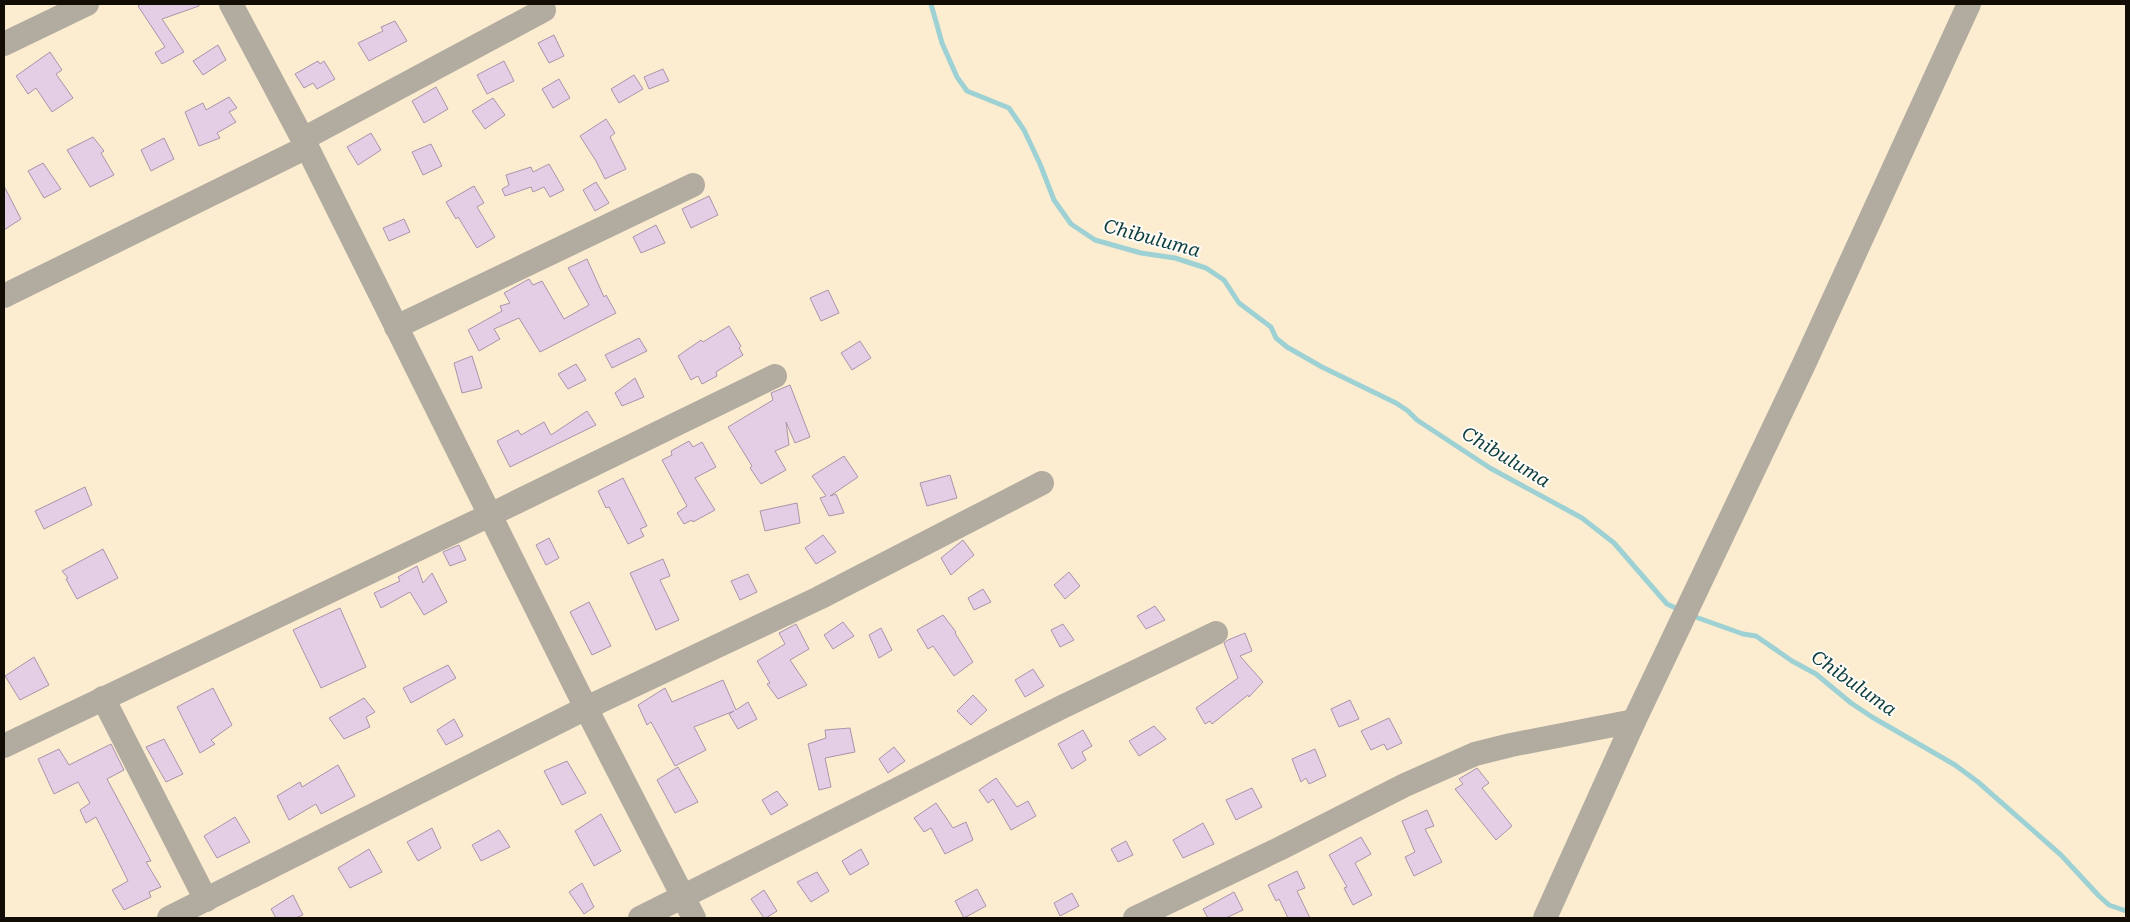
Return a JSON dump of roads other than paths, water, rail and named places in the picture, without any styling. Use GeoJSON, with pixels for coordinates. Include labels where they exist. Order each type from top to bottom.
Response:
{"type":"FeatureCollection","features":[{"type":"Feature","properties":{"kind":"street"},"geometry":{"type":"LineString","coordinates":[[4,44],[87,4]]}},
{"type":"Feature","properties":{"kind":"street"},"geometry":{"type":"LineString","coordinates":[[231,4],[305,143],[586,708],[694,918]]}},
{"type":"Feature","properties":{"kind":"street"},"geometry":{"type":"LineString","coordinates":[[1545,918],[1634,721],[1804,364],[1969,4]]}},
{"type":"Feature","properties":{"kind":"street"},"geometry":{"type":"LineString","coordinates":[[4,296],[305,143],[544,10]]}},
{"type":"Feature","properties":{"kind":"street"},"geometry":{"type":"LineString","coordinates":[[396,327],[692,185]]}},
{"type":"Feature","properties":{"kind":"street"},"geometry":{"type":"LineString","coordinates":[[4,746],[490,515],[775,376]]}},
{"type":"Feature","properties":{"kind":"street"},"geometry":{"type":"LineString","coordinates":[[169,918],[586,708],[819,598],[1042,483]]}},
{"type":"Feature","properties":{"kind":"street"},"geometry":{"type":"LineString","coordinates":[[640,918],[1062,707],[1216,633]]}},
{"type":"Feature","properties":{"kind":"street"},"geometry":{"type":"LineString","coordinates":[[103,698],[206,900]]}},
{"type":"Feature","properties":{"kind":"street"},"geometry":{"type":"LineString","coordinates":[[1135,918],[1279,849],[1404,785],[1475,754],[1634,721]]}},
{"type":"Feature","properties":{"kind":"waterway","name":"Chibuluma"},"geometry":{"type":"LineString","coordinates":[[931,4],[942,43],[957,77],[967,91],[1009,108],[1024,130],[1054,200],[1071,224],[1095,240],[1141,253],[1175,258],[1206,268],[1224,280],[1239,303],[1271,327],[1276,338],[1287,347],[1322,367],[1396,403],[1417,420],[1490,468],[1582,518],[1614,543],[1667,604],[1680,610]]}},
{"type":"Feature","properties":{"kind":"waterway","name":"Chibuluma"},"geometry":{"type":"LineString","coordinates":[[1690,615],[1743,634],[1756,636],[1792,661],[1816,674],[1851,703],[1872,717],[1955,765],[1978,782],[2061,855],[2109,905],[2126,911]]}}]}
